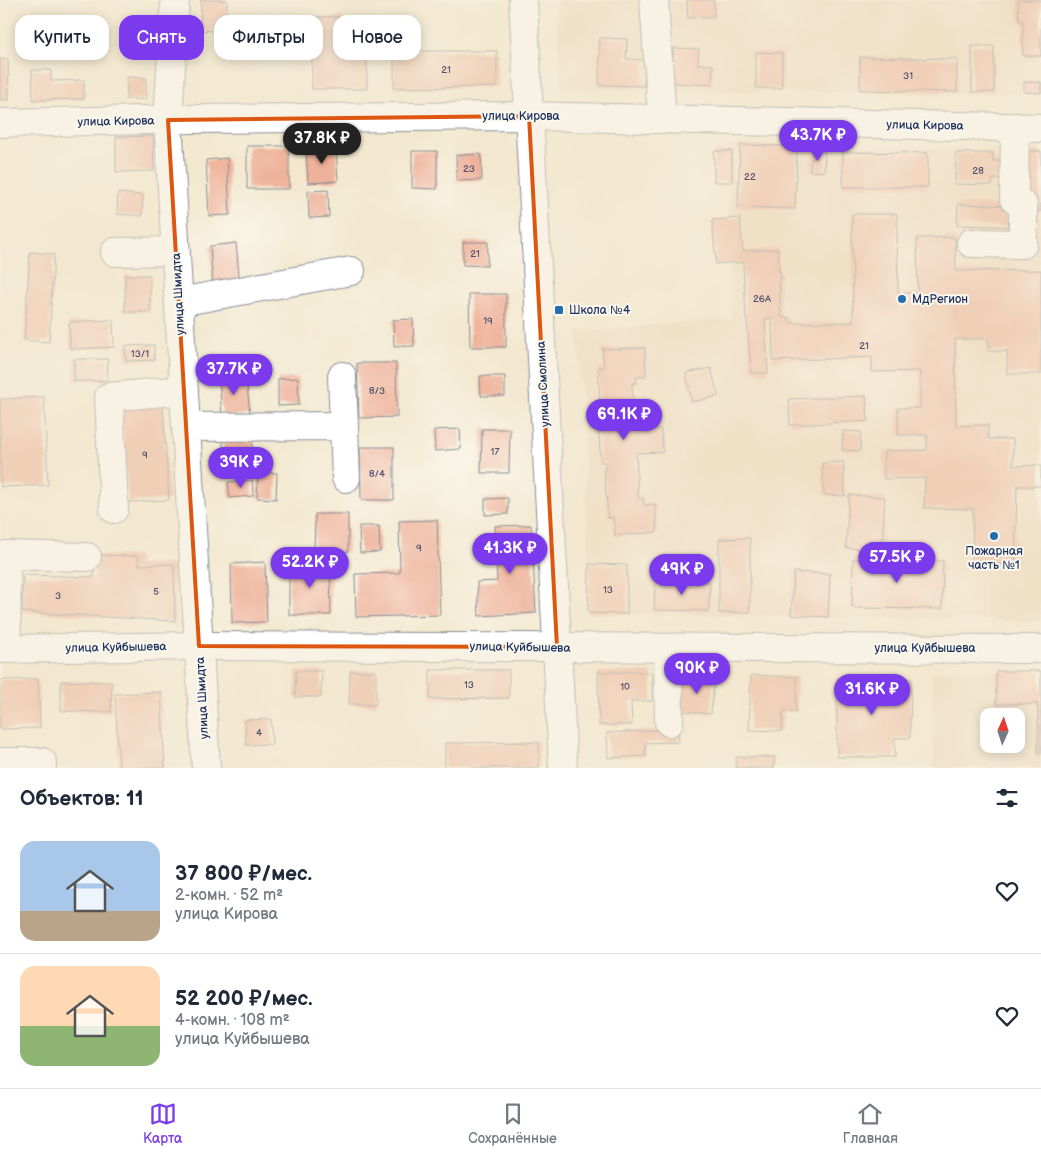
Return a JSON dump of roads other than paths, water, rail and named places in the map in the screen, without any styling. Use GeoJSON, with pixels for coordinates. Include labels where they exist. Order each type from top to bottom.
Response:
{"type":"FeatureCollection","features":[{"type":"Feature","properties":{"kind":"street","name":"улица Шмидта"},"geometry":{"type":"LineString","coordinates":[[175,0],[168,120],[206,768]]}},
{"type":"Feature","properties":{"kind":"street","name":"улица Смолина"},"geometry":{"type":"LineString","coordinates":[[523,0],[562,768]]}},
{"type":"Feature","properties":{"kind":"street"},"geometry":{"type":"LineString","coordinates":[[654,0],[662,119]]}},
{"type":"Feature","properties":{"kind":"street","name":"улица Кирова"},"geometry":{"type":"LineString","coordinates":[[0,123],[529,116],[1028,127]]}},
{"type":"Feature","properties":{"kind":"street"},"geometry":{"type":"LineString","coordinates":[[971,243],[1023,244],[1023,205],[1014,199],[1028,127]]}},
{"type":"Feature","properties":{"kind":"street"},"geometry":{"type":"LineString","coordinates":[[115,252],[176,251]]}},
{"type":"Feature","properties":{"kind":"street"},"geometry":{"type":"LineString","coordinates":[[178,302],[351,271]]}},
{"type":"Feature","properties":{"kind":"street"},"geometry":{"type":"LineString","coordinates":[[342,376],[346,478]]}},
{"type":"Feature","properties":{"kind":"street"},"geometry":{"type":"LineString","coordinates":[[114,509],[109,397],[184,390]]}},
{"type":"Feature","properties":{"kind":"street"},"geometry":{"type":"LineString","coordinates":[[186,428],[344,426]]}},
{"type":"Feature","properties":{"kind":"street"},"geometry":{"type":"LineString","coordinates":[[3,649],[6,555],[87,557]]}},
{"type":"Feature","properties":{"kind":"street","name":"улица Куйбышева"},"geometry":{"type":"LineString","coordinates":[[3,649],[199,646],[1041,649]]}},
{"type":"Feature","properties":{"kind":"street"},"geometry":{"type":"LineString","coordinates":[[668,648],[669,722]]}},
{"type":"Feature","properties":{"kind":"street"},"geometry":{"type":"LineString","coordinates":[[0,762],[42,762],[42,768]]}},
{"type":"Feature","properties":{"kind":"place","name":"МдРегион"},"geometry":{"type":"Point","coordinates":[902,299]}},
{"type":"Feature","properties":{"kind":"place","name":"Школа №4"},"geometry":{"type":"Point","coordinates":[559,310]}},
{"type":"Feature","properties":{"kind":"place","name":"Пожарная часть №1"},"geometry":{"type":"Point","coordinates":[994,536]}}]}
